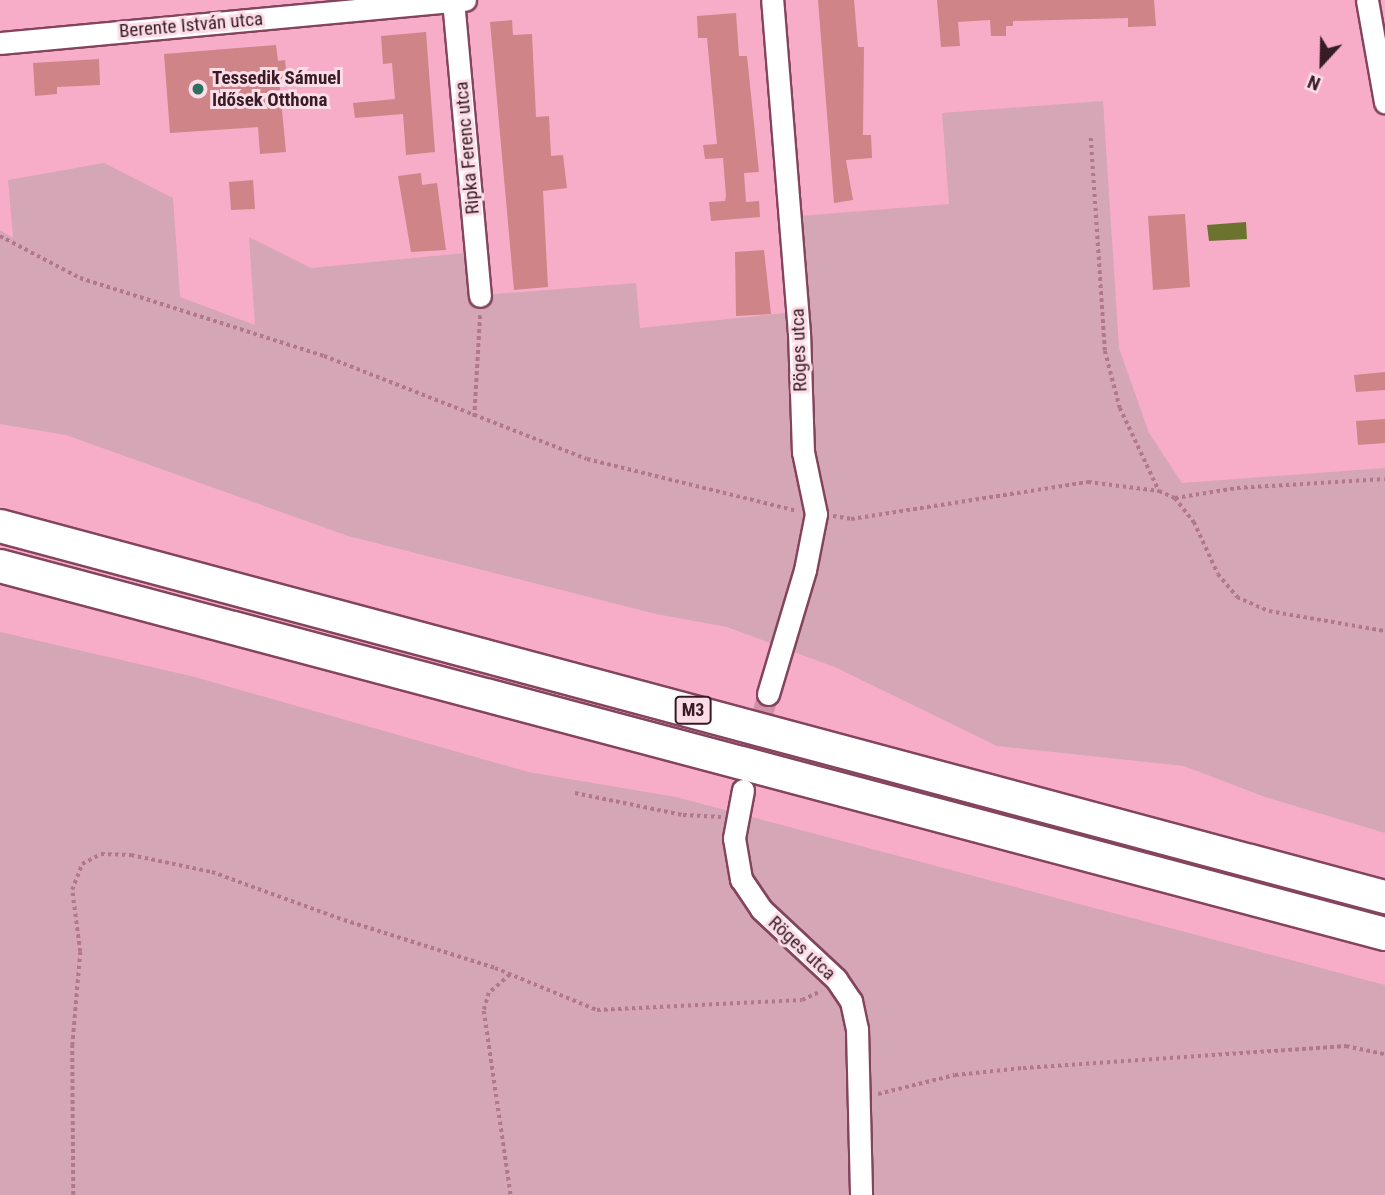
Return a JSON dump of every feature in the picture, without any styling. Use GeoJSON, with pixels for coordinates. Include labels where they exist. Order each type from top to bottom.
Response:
{"type":"FeatureCollection","features":[{"type":"Feature","properties":{"kind":"highway","name":"M3"},"geometry":{"type":"LineString","coordinates":[[0,526],[1385,897]]}},
{"type":"Feature","properties":{"kind":"highway","name":"M3"},"geometry":{"type":"LineString","coordinates":[[0,566],[1385,934]]}},
{"type":"Feature","properties":{"kind":"street","name":"Berente István utca"},"geometry":{"type":"LineString","coordinates":[[0,43],[457,0]]}},
{"type":"Feature","properties":{"kind":"street","name":"Ripka Ferenc utca"},"geometry":{"type":"LineString","coordinates":[[457,0],[480,296]]}},
{"type":"Feature","properties":{"kind":"street","name":"Röges utca"},"geometry":{"type":"LineString","coordinates":[[768,694],[805,570],[816,514],[803,452],[799,333],[772,0]]}},
{"type":"Feature","properties":{"kind":"street"},"geometry":{"type":"LineString","coordinates":[[1367,0],[1385,102]]}},
{"type":"Feature","properties":{"kind":"street","name":"Röges utca"},"geometry":{"type":"LineString","coordinates":[[743,790],[737,818],[737,867],[747,891],[836,979],[851,1001],[857,1029],[861,1195]]}},
{"type":"Feature","properties":{"kind":"path"},"geometry":{"type":"LineString","coordinates":[[1091,138],[1105,351],[1120,408],[1159,491]]}},
{"type":"Feature","properties":{"kind":"path"},"geometry":{"type":"LineString","coordinates":[[0,236],[80,278],[324,356],[608,466],[762,505],[850,519],[1088,482],[1159,491],[1175,498],[1194,522],[1218,574],[1237,597],[1269,611],[1385,631]]}},
{"type":"Feature","properties":{"kind":"path"},"geometry":{"type":"LineString","coordinates":[[474,416],[480,296]]}},
{"type":"Feature","properties":{"kind":"path"},"geometry":{"type":"LineString","coordinates":[[1175,498],[1237,488],[1385,479]]}},
{"type":"Feature","properties":{"kind":"path"},"geometry":{"type":"LineString","coordinates":[[575,793],[682,815],[737,818]]}},
{"type":"Feature","properties":{"kind":"path"},"geometry":{"type":"LineString","coordinates":[[73,1195],[72,1046],[80,952],[72,890],[82,864],[90,858],[131,855],[212,872],[510,975],[597,1010],[803,1000],[836,979]]}},
{"type":"Feature","properties":{"kind":"path"},"geometry":{"type":"LineString","coordinates":[[510,975],[495,985],[484,1000],[484,1011],[511,1195]]}},
{"type":"Feature","properties":{"kind":"path"},"geometry":{"type":"LineString","coordinates":[[859,1099],[955,1075],[1013,1069],[1346,1046],[1385,1054]]}},
{"type":"Feature","properties":{"kind":"shaded area"},"geometry":{"type":"Polygon","coordinates":[[[1103,101],[1119,348],[1149,433],[1182,483],[1385,468],[1385,833],[1265,797],[1184,766],[997,746],[837,668],[727,627],[656,614],[348,536],[66,435],[0,424],[0,230],[13,238],[8,180],[104,163],[173,198],[180,297],[255,325],[249,237],[311,268],[465,253],[470,296],[636,283],[640,328],[804,311],[800,216],[949,204],[942,113],[1103,101]]]}},
{"type":"Feature","properties":{"kind":"shaded area"},"geometry":{"type":"Polygon","coordinates":[[[1246,222],[1247,239],[1209,241],[1207,225],[1246,222]]]}},
{"type":"Feature","properties":{"kind":"shaded area"},"geometry":{"type":"Polygon","coordinates":[[[0,632],[195,677],[528,772],[676,797],[1385,985],[1385,1195],[0,1195],[0,632]]]}},
{"type":"Feature","properties":{"kind":"building"},"geometry":{"type":"Polygon","coordinates":[[[818,0],[854,0],[858,47],[864,47],[863,135],[871,135],[872,158],[846,160],[853,200],[834,203],[818,0]]]}},
{"type":"Feature","properties":{"kind":"building"},"geometry":{"type":"Polygon","coordinates":[[[937,0],[1154,0],[1156,26],[1128,27],[1128,18],[1013,21],[1013,26],[1006,26],[1006,36],[991,36],[990,20],[958,22],[960,46],[941,47],[937,0]]]}},
{"type":"Feature","properties":{"kind":"building"},"geometry":{"type":"Polygon","coordinates":[[[736,13],[739,56],[747,56],[759,172],[744,173],[746,202],[759,201],[760,217],[711,221],[709,202],[725,201],[726,196],[723,158],[705,159],[703,145],[717,144],[707,38],[698,38],[697,16],[736,13]]]}},
{"type":"Feature","properties":{"kind":"building"},"geometry":{"type":"Polygon","coordinates":[[[512,20],[513,35],[532,34],[536,117],[549,116],[551,156],[563,155],[567,188],[543,191],[548,287],[514,290],[490,22],[512,20]]]}},
{"type":"Feature","properties":{"kind":"building"},"geometry":{"type":"Polygon","coordinates":[[[426,32],[435,152],[406,155],[403,114],[355,118],[353,103],[395,99],[392,63],[383,64],[381,36],[426,32]]]}},
{"type":"Feature","properties":{"kind":"building"},"geometry":{"type":"Polygon","coordinates":[[[276,45],[278,61],[285,60],[287,78],[279,79],[286,152],[260,154],[258,127],[170,133],[164,54],[276,45]]]}},
{"type":"Feature","properties":{"kind":"building"},"geometry":{"type":"Polygon","coordinates":[[[99,59],[100,85],[57,87],[57,94],[35,96],[33,63],[99,59]]]}},
{"type":"Feature","properties":{"kind":"building"},"geometry":{"type":"Polygon","coordinates":[[[421,173],[422,185],[437,183],[446,250],[411,252],[398,176],[421,173]]]}},
{"type":"Feature","properties":{"kind":"building"},"geometry":{"type":"Polygon","coordinates":[[[253,180],[255,209],[231,210],[229,182],[253,180]]]}},
{"type":"Feature","properties":{"kind":"building"},"geometry":{"type":"Polygon","coordinates":[[[1185,214],[1190,287],[1153,290],[1148,216],[1185,214]]]}},
{"type":"Feature","properties":{"kind":"building"},"geometry":{"type":"Polygon","coordinates":[[[764,250],[771,314],[736,316],[735,252],[764,250]]]}},
{"type":"Feature","properties":{"kind":"building"},"geometry":{"type":"Polygon","coordinates":[[[1385,372],[1385,390],[1356,392],[1354,375],[1385,372]]]}},
{"type":"Feature","properties":{"kind":"building"},"geometry":{"type":"Polygon","coordinates":[[[1385,419],[1385,443],[1358,445],[1356,421],[1385,419]]]}},
{"type":"Feature","properties":{"kind":"tunnel"},"geometry":{"type":"LineString","coordinates":[[746,777],[768,694]]}},
{"type":"Feature","properties":{"kind":"place","name":"Tessedik Sámuel Idősek Otthona"},"geometry":{"type":"Point","coordinates":[198,89]}}]}
